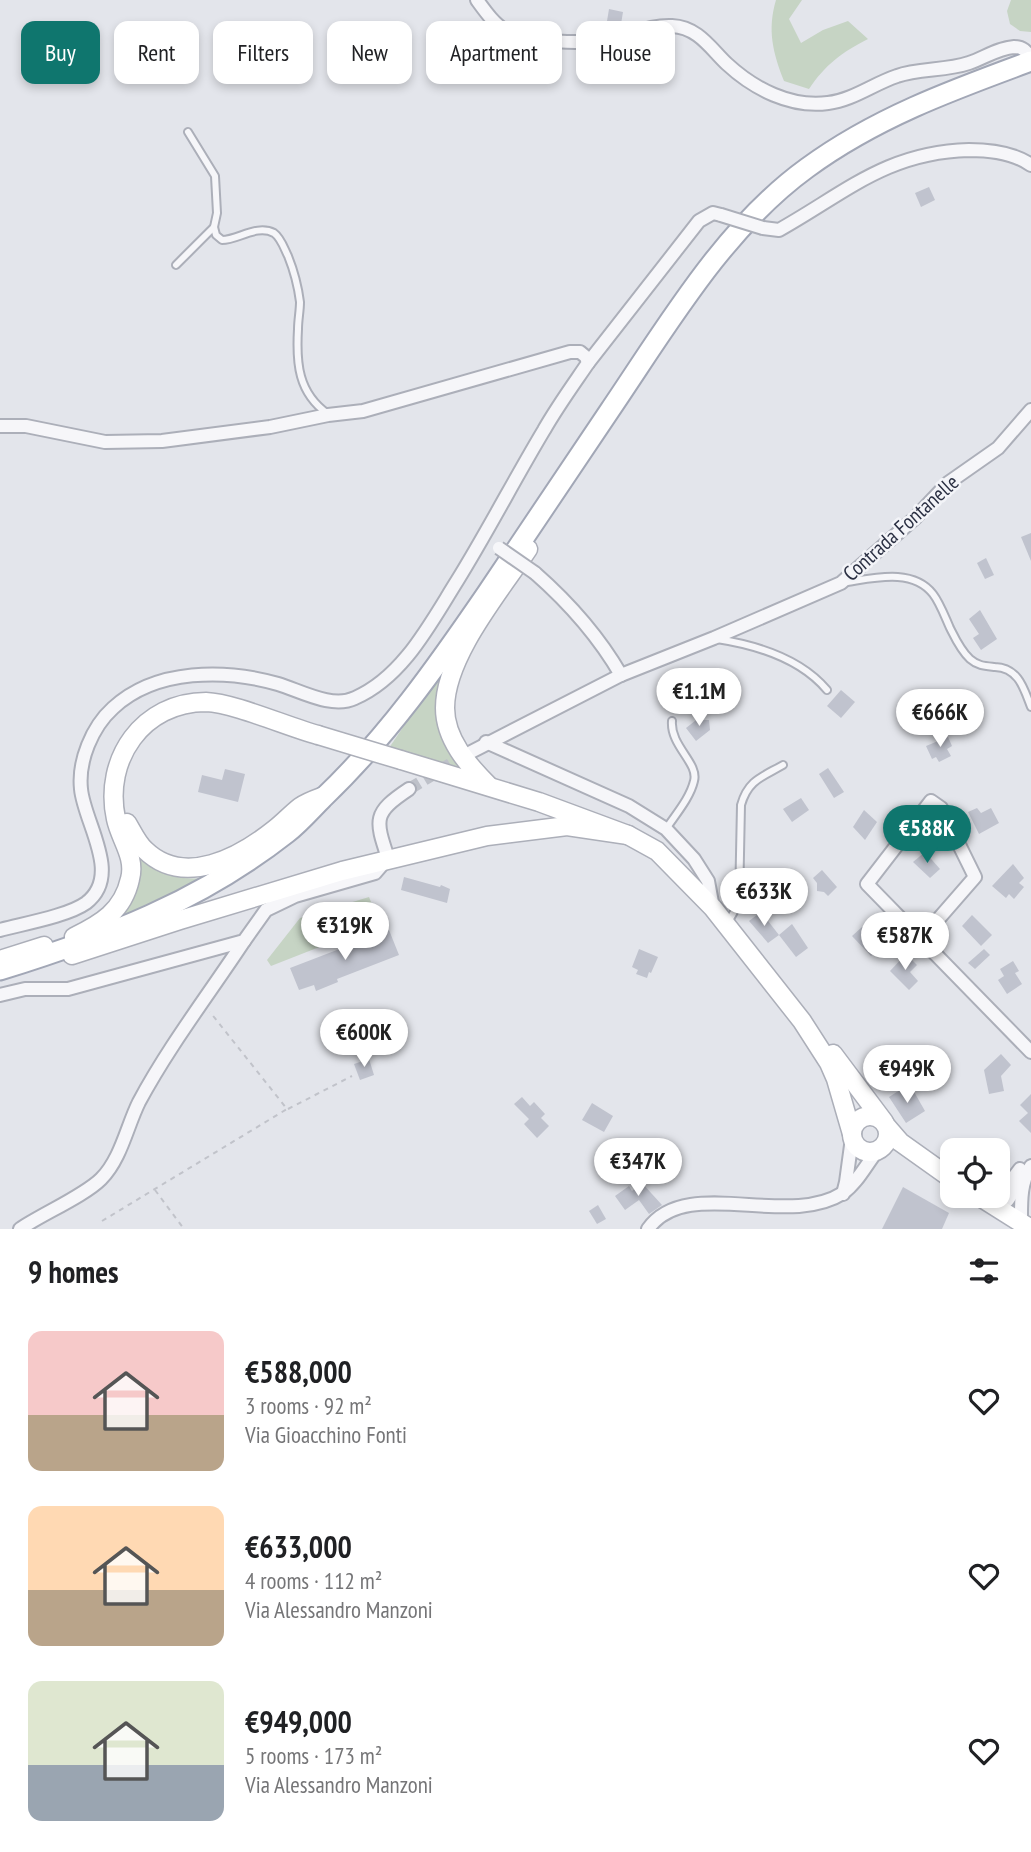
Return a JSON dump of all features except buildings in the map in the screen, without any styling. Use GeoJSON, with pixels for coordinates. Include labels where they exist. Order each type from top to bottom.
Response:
{"type":"FeatureCollection","features":[{"type":"Feature","properties":{"kind":"main road"},"geometry":{"type":"LineString","coordinates":[[0,971],[74,947],[177,904],[228,874],[289,831],[353,770],[422,684],[694,284],[770,199],[806,169],[863,132],[922,101],[1029,61]]}},
{"type":"Feature","properties":{"kind":"main road"},"geometry":{"type":"LineString","coordinates":[[488,785],[468,765],[452,739],[445,709],[448,683],[460,651],[607,432],[611,409]]}},
{"type":"Feature","properties":{"kind":"main road"},"geometry":{"type":"LineString","coordinates":[[0,960],[74,937],[99,925],[120,906],[131,877],[129,851],[116,820],[113,793],[118,759],[135,734],[153,717],[179,705],[207,702],[488,785],[628,835],[657,851],[727,924],[802,1021],[829,1063],[852,1136],[862,1150],[879,1151],[940,1174]]}},
{"type":"Feature","properties":{"kind":"main road"},"geometry":{"type":"LineString","coordinates":[[113,793],[144,849],[164,864],[186,869],[222,861],[276,829],[302,806],[327,794]]}},
{"type":"Feature","properties":{"kind":"main road"},"geometry":{"type":"LineString","coordinates":[[0,971],[46,963],[180,919],[388,858],[487,836],[566,826],[628,835]]}},
{"type":"Feature","properties":{"kind":"main road"},"geometry":{"type":"LineString","coordinates":[[802,1021],[829,1048],[900,1142],[940,1170]]}},
{"type":"Feature","properties":{"kind":"main road"},"geometry":{"type":"LineString","coordinates":[[852,1136],[853,1128],[861,1118],[873,1116],[886,1125],[888,1140],[879,1151]]}},
{"type":"Feature","properties":{"kind":"main road"},"geometry":{"type":"LineString","coordinates":[[999,1208],[1023,1227]]}},
{"type":"Feature","properties":{"kind":"street"},"geometry":{"type":"LineString","coordinates":[[477,0],[504,30],[558,42],[608,39],[642,29],[673,26],[687,30],[711,45],[724,61],[747,81],[780,98],[812,104],[843,100],[899,75],[945,70],[1004,49],[1024,49],[1029,61]]}},
{"type":"Feature","properties":{"kind":"street"},"geometry":{"type":"LineString","coordinates":[[0,930],[73,909],[86,903],[96,891],[102,872],[100,850],[84,807],[82,767],[88,745],[99,724],[131,694],[149,686],[202,675],[239,675],[341,702],[351,700],[379,684],[400,666],[435,617],[486,536],[545,429],[588,363],[699,221],[713,213],[779,230],[884,167],[944,151],[981,150],[1007,155],[1031,165]]}},
{"type":"Feature","properties":{"kind":"street"},"geometry":{"type":"LineString","coordinates":[[0,426],[26,426],[105,442],[162,441],[363,411],[570,352],[580,352],[588,363]]}},
{"type":"Feature","properties":{"kind":"street","name":"Contrada Fontanelle"},"geometry":{"type":"LineString","coordinates":[[471,752],[621,675],[841,583],[915,518],[948,483],[998,448],[1031,410]]}},
{"type":"Feature","properties":{"kind":"street"},"geometry":{"type":"LineString","coordinates":[[486,536],[536,573],[560,595],[611,657],[621,675]]}},
{"type":"Feature","properties":{"kind":"street"},"geometry":{"type":"LineString","coordinates":[[486,742],[629,806],[666,829],[694,859],[708,880],[713,908]]}},
{"type":"Feature","properties":{"kind":"street"},"geometry":{"type":"LineString","coordinates":[[20,1229],[101,1180],[110,1168],[138,1104],[157,1072],[266,910],[295,896],[375,873],[388,858],[379,832],[379,816],[386,804],[409,789]]}},
{"type":"Feature","properties":{"kind":"street"},"geometry":{"type":"LineString","coordinates":[[921,939],[975,877],[941,808],[931,801],[867,884],[1031,1052]]}},
{"type":"Feature","properties":{"kind":"street"},"geometry":{"type":"LineString","coordinates":[[0,995],[25,989],[68,989],[244,941]]}},
{"type":"Feature","properties":{"kind":"street"},"geometry":{"type":"LineString","coordinates":[[842,1194],[852,1136]]}},
{"type":"Feature","properties":{"kind":"street"},"geometry":{"type":"LineString","coordinates":[[648,1229],[657,1218],[677,1208],[720,1205],[792,1211],[818,1206],[842,1194],[879,1151]]}},
{"type":"Feature","properties":{"kind":"street"},"geometry":{"type":"LineString","coordinates":[[1010,1185],[1031,1161]]}},
{"type":"Feature","properties":{"kind":"street"},"geometry":{"type":"LineString","coordinates":[[1023,1227],[1021,1193],[1025,1170]]}},
{"type":"Feature","properties":{"kind":"lane"},"geometry":{"type":"LineString","coordinates":[[188,132],[215,176],[216,235],[222,240],[229,240],[250,232],[267,231],[274,233],[283,244],[295,274],[300,304],[299,376],[314,404],[328,415]]}},
{"type":"Feature","properties":{"kind":"lane"},"geometry":{"type":"LineString","coordinates":[[176,265],[214,227]]}},
{"type":"Feature","properties":{"kind":"lane"},"geometry":{"type":"LineString","coordinates":[[841,583],[894,576],[909,578],[922,584],[933,594],[954,636],[971,660],[983,667],[998,666],[1012,670],[1021,681],[1031,708]]}},
{"type":"Feature","properties":{"kind":"lane"},"geometry":{"type":"LineString","coordinates":[[714,638],[764,649],[817,678],[827,690]]}},
{"type":"Feature","properties":{"kind":"lane"},"geometry":{"type":"LineString","coordinates":[[666,829],[695,779],[693,767],[679,748],[671,729],[672,721]]}},
{"type":"Feature","properties":{"kind":"lane"},"geometry":{"type":"LineString","coordinates":[[727,924],[739,903],[741,805],[745,790],[755,780],[783,765]]}},
{"type":"Feature","properties":{"kind":"path"},"geometry":{"type":"LineString","coordinates":[[203,1003],[287,1109]]}},
{"type":"Feature","properties":{"kind":"path"},"geometry":{"type":"LineString","coordinates":[[102,1221],[287,1109],[352,1076]]}},
{"type":"Feature","properties":{"kind":"path"},"geometry":{"type":"LineString","coordinates":[[155,1189],[184,1229]]}},
{"type":"Feature","properties":{"kind":"green space"},"geometry":{"type":"Polygon","coordinates":[[[776,0],[802,0],[789,19],[801,43],[823,30],[848,21],[868,39],[835,60],[809,89],[784,81],[772,41],[776,0]]]}},
{"type":"Feature","properties":{"kind":"green space"},"geometry":{"type":"Polygon","coordinates":[[[1011,0],[1031,0],[1031,32],[1020,31],[1010,24],[1007,11],[1011,0]]]}},
{"type":"Feature","properties":{"kind":"green space"},"geometry":{"type":"Polygon","coordinates":[[[445,665],[463,769],[461,772],[389,748],[445,665]]]}},
{"type":"Feature","properties":{"kind":"green space"},"geometry":{"type":"Polygon","coordinates":[[[141,855],[172,876],[210,878],[115,921],[135,858],[141,855]]]}},
{"type":"Feature","properties":{"kind":"green space"},"geometry":{"type":"Polygon","coordinates":[[[369,897],[374,909],[382,909],[378,924],[271,966],[267,960],[300,918],[369,897]]]}},
{"type":"Feature","properties":{"kind":"tunnel"},"geometry":{"type":"LineString","coordinates":[[409,789],[467,754]]}}]}
